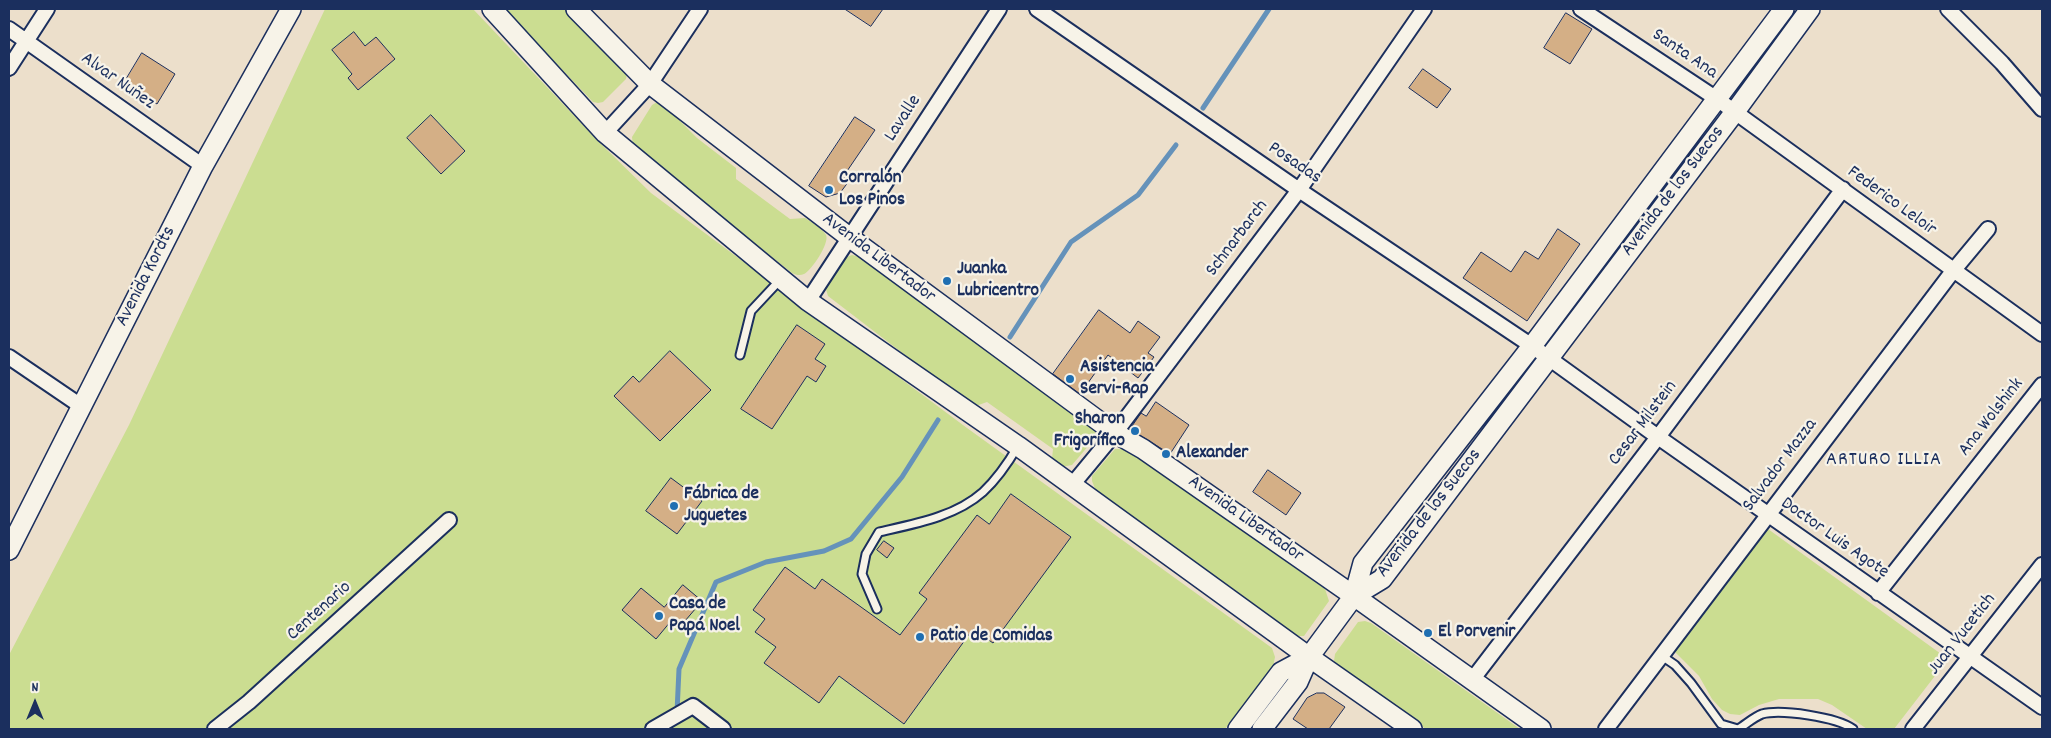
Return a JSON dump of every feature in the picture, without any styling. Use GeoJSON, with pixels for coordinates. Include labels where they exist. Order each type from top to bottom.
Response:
{"type":"FeatureCollection","features":[{"type":"Feature","properties":{"kind":"main road","name":"Avenida Kordts"},"geometry":{"type":"LineString","coordinates":[[9,550],[203,166],[291,9]]}},
{"type":"Feature","properties":{"kind":"main road"},"geometry":{"type":"LineString","coordinates":[[492,9],[605,133],[780,280],[1018,446],[1309,657],[1412,729]]}},
{"type":"Feature","properties":{"kind":"main road","name":"Avenida Libertador"},"geometry":{"type":"LineString","coordinates":[[576,9],[650,84],[849,237],[1115,433],[1143,449],[1541,729]]}},
{"type":"Feature","properties":{"kind":"main road","name":"Avenida de los Suecos"},"geometry":{"type":"LineString","coordinates":[[1354,596],[1363,563],[1532,346],[1784,9]]}},
{"type":"Feature","properties":{"kind":"main road","name":"Avenida de los Suecos"},"geometry":{"type":"LineString","coordinates":[[1354,596],[1382,579],[1734,113],[1810,9]]}},
{"type":"Feature","properties":{"kind":"main road"},"geometry":{"type":"LineString","coordinates":[[1262,729],[1298,682],[1309,657],[1354,596]]}},
{"type":"Feature","properties":{"kind":"main road"},"geometry":{"type":"LineString","coordinates":[[1238,729],[1281,672],[1309,657]]}},
{"type":"Feature","properties":{"kind":"street"},"geometry":{"type":"LineString","coordinates":[[9,68],[47,9]]}},
{"type":"Feature","properties":{"kind":"street"},"geometry":{"type":"LineString","coordinates":[[605,133],[650,84],[700,9]]}},
{"type":"Feature","properties":{"kind":"street","name":"Lavalle"},"geometry":{"type":"LineString","coordinates":[[808,301],[999,9]]}},
{"type":"Feature","properties":{"kind":"street","name":"Posadas"},"geometry":{"type":"LineString","coordinates":[[1037,9],[1299,190],[1532,346]]}},
{"type":"Feature","properties":{"kind":"street","name":"Schnarbarch"},"geometry":{"type":"LineString","coordinates":[[1072,485],[1115,433],[1299,190],[1424,9]]}},
{"type":"Feature","properties":{"kind":"street","name":"Santa Ana"},"geometry":{"type":"LineString","coordinates":[[1581,9],[1717,99]]}},
{"type":"Feature","properties":{"kind":"street"},"geometry":{"type":"LineString","coordinates":[[1948,9],[2002,63],[2042,109]]}},
{"type":"Feature","properties":{"kind":"street","name":"Alvar Nuñez"},"geometry":{"type":"LineString","coordinates":[[9,28],[203,166]]}},
{"type":"Feature","properties":{"kind":"street","name":"Federico Leloir"},"geometry":{"type":"LineString","coordinates":[[1717,99],[1734,113],[1843,189],[1952,271],[2042,334]]}},
{"type":"Feature","properties":{"kind":"street","name":"Cesar Milstein"},"geometry":{"type":"LineString","coordinates":[[1472,680],[1658,437],[1843,189]]}},
{"type":"Feature","properties":{"kind":"street","name":"Salvador Mazza"},"geometry":{"type":"LineString","coordinates":[[1606,729],[1952,271],[1988,228]]}},
{"type":"Feature","properties":{"kind":"street","name":"Doctor Luis Agote"},"geometry":{"type":"LineString","coordinates":[[1532,346],[1878,593],[1970,655],[2042,707]]}},
{"type":"Feature","properties":{"kind":"street"},"geometry":{"type":"LineString","coordinates":[[9,357],[81,406]]}},
{"type":"Feature","properties":{"kind":"street","name":"Ana Wolshink"},"geometry":{"type":"LineString","coordinates":[[1878,593],[2042,385]]}},
{"type":"Feature","properties":{"kind":"street","name":"Centenario"},"geometry":{"type":"LineString","coordinates":[[215,729],[249,702],[449,520]]}},
{"type":"Feature","properties":{"kind":"street","name":"Juan Vucetich"},"geometry":{"type":"LineString","coordinates":[[1913,729],[2042,564]]}},
{"type":"Feature","properties":{"kind":"street"},"geometry":{"type":"LineString","coordinates":[[652,729],[693,706],[723,729]]}},
{"type":"Feature","properties":{"kind":"lane"},"geometry":{"type":"LineString","coordinates":[[740,355],[751,311],[780,280]]}},
{"type":"Feature","properties":{"kind":"lane"},"geometry":{"type":"LineString","coordinates":[[877,609],[862,574],[866,554],[879,532],[917,523],[955,510],[982,493],[1000,473],[1018,446]]}},
{"type":"Feature","properties":{"kind":"lane"},"geometry":{"type":"LineString","coordinates":[[1662,656],[1675,665],[1691,683],[1721,724],[1738,729],[1761,714],[1801,713],[1845,723],[1853,729]]}},
{"type":"Feature","properties":{"kind":"green space"},"geometry":{"type":"Polygon","coordinates":[[[325,9],[473,9],[598,141],[651,193],[967,428],[1272,648],[1275,657],[1273,667],[1225,729],[9,729],[9,655],[129,425],[325,9]]]}},
{"type":"Feature","properties":{"kind":"green space"},"geometry":{"type":"Polygon","coordinates":[[[504,9],[568,9],[627,74],[626,79],[603,102],[593,102],[504,9]]]}},
{"type":"Feature","properties":{"kind":"green space"},"geometry":{"type":"Polygon","coordinates":[[[657,102],[664,105],[697,138],[736,168],[736,179],[790,219],[805,218],[824,232],[826,239],[823,250],[807,272],[800,275],[792,273],[633,146],[632,137],[652,105],[657,102]]]}},
{"type":"Feature","properties":{"kind":"green space"},"geometry":{"type":"Polygon","coordinates":[[[852,255],[860,257],[1094,426],[1096,437],[1072,465],[1061,467],[1052,459],[1053,449],[987,402],[973,407],[828,296],[825,286],[844,258],[852,255]]]}},
{"type":"Feature","properties":{"kind":"green space"},"geometry":{"type":"Polygon","coordinates":[[[1115,449],[1129,451],[1325,589],[1329,601],[1304,636],[1294,636],[1096,491],[1092,476],[1115,449]]]}},
{"type":"Feature","properties":{"kind":"green space"},"geometry":{"type":"Polygon","coordinates":[[[1768,529],[1948,659],[1894,729],[1867,729],[1832,705],[1818,699],[1779,699],[1759,705],[1740,715],[1730,714],[1722,710],[1712,699],[1699,676],[1675,652],[1768,529]]]}},
{"type":"Feature","properties":{"kind":"green space"},"geometry":{"type":"Polygon","coordinates":[[[1365,621],[1371,623],[1520,729],[1426,729],[1336,666],[1334,661],[1335,654],[1358,622],[1365,621]]]}},
{"type":"Feature","properties":{"kind":"building"},"geometry":{"type":"Polygon","coordinates":[[[845,9],[883,9],[871,26],[845,9]]]}},
{"type":"Feature","properties":{"kind":"building"},"geometry":{"type":"Polygon","coordinates":[[[1566,13],[1592,29],[1570,64],[1544,48],[1566,13]]]}},
{"type":"Feature","properties":{"kind":"building"},"geometry":{"type":"Polygon","coordinates":[[[354,32],[365,46],[376,37],[395,59],[358,90],[348,78],[352,74],[332,50],[354,32]]]}},
{"type":"Feature","properties":{"kind":"building"},"geometry":{"type":"Polygon","coordinates":[[[142,53],[175,74],[157,104],[124,83],[142,53]]]}},
{"type":"Feature","properties":{"kind":"building"},"geometry":{"type":"Polygon","coordinates":[[[1423,69],[1451,89],[1437,108],[1409,88],[1423,69]]]}},
{"type":"Feature","properties":{"kind":"building"},"geometry":{"type":"Polygon","coordinates":[[[431,115],[465,151],[441,174],[407,138],[431,115]]]}},
{"type":"Feature","properties":{"kind":"building"},"geometry":{"type":"Polygon","coordinates":[[[855,117],[875,130],[843,177],[849,181],[840,193],[826,197],[809,186],[855,117]]]}},
{"type":"Feature","properties":{"kind":"building"},"geometry":{"type":"Polygon","coordinates":[[[1558,229],[1580,244],[1527,321],[1463,278],[1481,252],[1511,272],[1525,251],[1538,259],[1558,229]]]}},
{"type":"Feature","properties":{"kind":"building"},"geometry":{"type":"Polygon","coordinates":[[[1099,310],[1130,333],[1138,321],[1160,337],[1148,353],[1154,357],[1138,378],[1108,355],[1080,394],[1053,374],[1099,310]]]}},
{"type":"Feature","properties":{"kind":"building"},"geometry":{"type":"Polygon","coordinates":[[[797,325],[825,344],[815,359],[826,366],[816,382],[807,376],[772,429],[741,409],[797,325]]]}},
{"type":"Feature","properties":{"kind":"building"},"geometry":{"type":"Polygon","coordinates":[[[670,351],[711,390],[660,441],[614,396],[633,376],[639,382],[670,351]]]}},
{"type":"Feature","properties":{"kind":"building"},"geometry":{"type":"Polygon","coordinates":[[[1156,402],[1189,425],[1170,454],[1130,429],[1141,413],[1146,416],[1156,402]]]}},
{"type":"Feature","properties":{"kind":"building"},"geometry":{"type":"Polygon","coordinates":[[[1268,470],[1301,493],[1286,515],[1253,492],[1268,470]]]}},
{"type":"Feature","properties":{"kind":"building","name":"Fábrica de Juguetes"},"geometry":{"type":"Polygon","coordinates":[[[671,478],[702,501],[677,534],[646,511],[671,478]]]}},
{"type":"Feature","properties":{"kind":"building"},"geometry":{"type":"Polygon","coordinates":[[[1011,494],[1071,537],[993,643],[973,629],[904,724],[839,676],[819,703],[764,663],[776,647],[755,632],[765,619],[753,610],[785,567],[815,589],[822,579],[900,635],[927,599],[919,593],[977,515],[989,524],[1011,494]]]}},
{"type":"Feature","properties":{"kind":"building"},"geometry":{"type":"Polygon","coordinates":[[[884,541],[894,548],[887,558],[877,550],[884,541]]]}},
{"type":"Feature","properties":{"kind":"building","name":"Casa de Papá Noel"},"geometry":{"type":"Polygon","coordinates":[[[683,585],[702,601],[679,628],[671,621],[656,639],[622,610],[641,588],[664,607],[683,585]]]}},
{"type":"Feature","properties":{"kind":"building"},"geometry":{"type":"Polygon","coordinates":[[[1317,693],[1324,693],[1345,707],[1329,729],[1308,729],[1293,719],[1307,698],[1317,693]]]}},
{"type":"Feature","properties":{"kind":"waterway"},"geometry":{"type":"LineString","coordinates":[[1203,108],[1269,9]]}},
{"type":"Feature","properties":{"kind":"waterway"},"geometry":{"type":"LineString","coordinates":[[1010,337],[1071,242],[1138,195],[1176,145]]}},
{"type":"Feature","properties":{"kind":"waterway"},"geometry":{"type":"LineString","coordinates":[[677,712],[679,669],[716,582],[766,562],[824,551],[851,539],[902,477],[938,420]]}},
{"type":"Feature","properties":{"kind":"place","name":"Corralón Los Pinos"},"geometry":{"type":"Point","coordinates":[829,190]}},
{"type":"Feature","properties":{"kind":"place","name":"Juanka Lubricentro"},"geometry":{"type":"Point","coordinates":[947,281]}},
{"type":"Feature","properties":{"kind":"place","name":"Asistencia Servi-Rap"},"geometry":{"type":"Point","coordinates":[1070,379]}},
{"type":"Feature","properties":{"kind":"place","name":"Sharon Frigorífico"},"geometry":{"type":"Point","coordinates":[1135,431]}},
{"type":"Feature","properties":{"kind":"place","name":"Alexander"},"geometry":{"type":"Point","coordinates":[1166,454]}},
{"type":"Feature","properties":{"kind":"place","name":"Fábrica de Juguetes"},"geometry":{"type":"Point","coordinates":[674,506]}},
{"type":"Feature","properties":{"kind":"place","name":"Casa de Papá Noel"},"geometry":{"type":"Point","coordinates":[659,616]}},
{"type":"Feature","properties":{"kind":"place","name":"El Porvenir"},"geometry":{"type":"Point","coordinates":[1428,633]}},
{"type":"Feature","properties":{"kind":"place","name":"Patio de Comidas"},"geometry":{"type":"Point","coordinates":[920,637]}},
{"type":"Feature","properties":{"kind":"district","name":"ARTURO ILLIA"},"geometry":{"type":"Point","coordinates":[1884,461]}}]}
